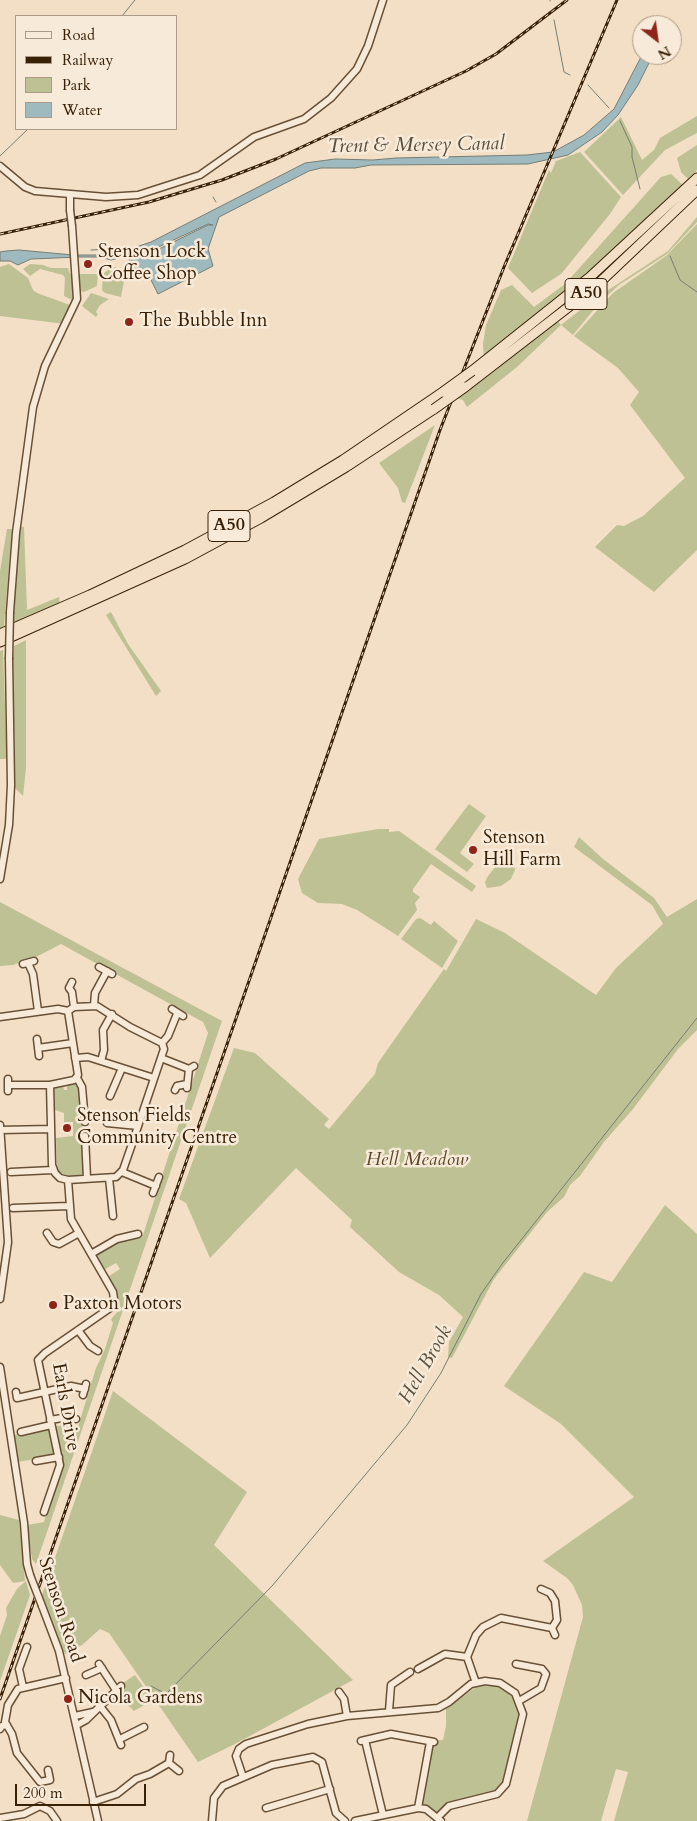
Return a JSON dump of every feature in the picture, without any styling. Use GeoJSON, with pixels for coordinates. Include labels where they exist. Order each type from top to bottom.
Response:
{"type":"FeatureCollection","features":[{"type":"Feature","properties":{"kind":"highway","name":"A50"},"geometry":{"type":"LineString","coordinates":[[0,634],[90,595],[159,562],[274,502],[343,460],[472,371],[590,277],[697,178]]}},
{"type":"Feature","properties":{"kind":"highway","name":"A50"},"geometry":{"type":"LineString","coordinates":[[0,642],[185,559],[346,467],[434,410],[597,285],[697,190]]}},
{"type":"Feature","properties":{"kind":"street"},"geometry":{"type":"LineString","coordinates":[[0,166],[25,187],[50,194],[70,195],[119,197],[151,191],[200,175],[254,137],[304,119],[331,98],[357,69],[368,46],[383,0]]}},
{"type":"Feature","properties":{"kind":"street"},"geometry":{"type":"LineString","coordinates":[[0,879],[10,805],[10,612],[16,533],[30,421],[45,366],[76,304],[70,195]]}},
{"type":"Feature","properties":{"kind":"street"},"geometry":{"type":"LineString","coordinates":[[28,963],[33,974],[38,1011]]}},
{"type":"Feature","properties":{"kind":"street"},"geometry":{"type":"LineString","coordinates":[[94,1005],[95,994],[109,973],[99,967]]}},
{"type":"Feature","properties":{"kind":"street"},"geometry":{"type":"LineString","coordinates":[[72,982],[69,988],[72,992],[74,1006]]}},
{"type":"Feature","properties":{"kind":"street"},"geometry":{"type":"LineString","coordinates":[[50,1085],[53,1170],[60,1178],[68,1180],[109,1178],[122,1172],[164,1049],[162,1043],[130,1027],[112,1014],[94,1005],[74,1006],[68,1011]]}},
{"type":"Feature","properties":{"kind":"street"},"geometry":{"type":"LineString","coordinates":[[0,1017],[58,1009],[68,1011]]}},
{"type":"Feature","properties":{"kind":"street"},"geometry":{"type":"LineString","coordinates":[[68,1011],[77,1078],[82,1087],[85,1122]]}},
{"type":"Feature","properties":{"kind":"street"},"geometry":{"type":"LineString","coordinates":[[162,1043],[168,1036],[177,1013]]}},
{"type":"Feature","properties":{"kind":"street"},"geometry":{"type":"LineString","coordinates":[[101,1061],[104,1050],[103,1030],[112,1014]]}},
{"type":"Feature","properties":{"kind":"street"},"geometry":{"type":"LineString","coordinates":[[37,1039],[39,1056]]}},
{"type":"Feature","properties":{"kind":"street"},"geometry":{"type":"LineString","coordinates":[[38,1048],[73,1043]]}},
{"type":"Feature","properties":{"kind":"street"},"geometry":{"type":"LineString","coordinates":[[75,1058],[88,1057],[154,1078]]}},
{"type":"Feature","properties":{"kind":"street"},"geometry":{"type":"LineString","coordinates":[[161,1058],[192,1067],[187,1086],[177,1086],[175,1090]]}},
{"type":"Feature","properties":{"kind":"street"},"geometry":{"type":"LineString","coordinates":[[110,1096],[122,1068]]}},
{"type":"Feature","properties":{"kind":"street"},"geometry":{"type":"LineString","coordinates":[[8,1085],[50,1085],[77,1078]]}},
{"type":"Feature","properties":{"kind":"street"},"geometry":{"type":"LineString","coordinates":[[107,1122],[138,1126]]}},
{"type":"Feature","properties":{"kind":"street"},"geometry":{"type":"LineString","coordinates":[[0,1126],[8,1242],[0,1299]]}},
{"type":"Feature","properties":{"kind":"street"},"geometry":{"type":"LineString","coordinates":[[0,1130],[51,1129]]}},
{"type":"Feature","properties":{"kind":"street"},"geometry":{"type":"LineString","coordinates":[[85,1136],[87,1178]]}},
{"type":"Feature","properties":{"kind":"street"},"geometry":{"type":"LineString","coordinates":[[10,1172],[20,1169],[53,1170]]}},
{"type":"Feature","properties":{"kind":"street"},"geometry":{"type":"LineString","coordinates":[[122,1172],[156,1186]]}},
{"type":"Feature","properties":{"kind":"street"},"geometry":{"type":"LineString","coordinates":[[153,1194],[159,1177]]}},
{"type":"Feature","properties":{"kind":"street"},"geometry":{"type":"LineString","coordinates":[[109,1178],[111,1213]]}},
{"type":"Feature","properties":{"kind":"street","name":"Earls Drive"},"geometry":{"type":"LineString","coordinates":[[43,1508],[59,1469],[59,1457],[44,1392],[39,1358],[110,1308],[114,1299],[113,1292],[71,1219],[68,1206],[68,1180]]}},
{"type":"Feature","properties":{"kind":"street"},"geometry":{"type":"LineString","coordinates":[[13,1208],[68,1206]]}},
{"type":"Feature","properties":{"kind":"street"},"geometry":{"type":"LineString","coordinates":[[47,1233],[53,1242],[60,1244],[79,1233]]}},
{"type":"Feature","properties":{"kind":"street"},"geometry":{"type":"LineString","coordinates":[[91,1254],[117,1239],[134,1237]]}},
{"type":"Feature","properties":{"kind":"street"},"geometry":{"type":"LineString","coordinates":[[78,1330],[90,1346],[98,1350]]}},
{"type":"Feature","properties":{"kind":"street","name":"Stenson Road"},"geometry":{"type":"LineString","coordinates":[[0,1367],[24,1523],[27,1564],[59,1652],[98,1821]]}},
{"type":"Feature","properties":{"kind":"street"},"geometry":{"type":"LineString","coordinates":[[16,1392],[17,1398],[71,1386],[85,1389]]}},
{"type":"Feature","properties":{"kind":"street"},"geometry":{"type":"LineString","coordinates":[[21,1432],[68,1418],[76,1420]]}},
{"type":"Feature","properties":{"kind":"street"},"geometry":{"type":"LineString","coordinates":[[36,1461],[59,1457]]}},
{"type":"Feature","properties":{"kind":"street"},"geometry":{"type":"LineString","coordinates":[[541,1589],[552,1591],[557,1610],[557,1620],[552,1628]]}},
{"type":"Feature","properties":{"kind":"street"},"geometry":{"type":"LineString","coordinates":[[476,1682],[467,1657],[476,1635],[492,1621],[501,1618],[552,1628]]}},
{"type":"Feature","properties":{"kind":"street"},"geometry":{"type":"LineString","coordinates":[[552,1628],[555,1635]]}},
{"type":"Feature","properties":{"kind":"street"},"geometry":{"type":"LineString","coordinates":[[23,1688],[19,1669],[27,1647]]}},
{"type":"Feature","properties":{"kind":"street"},"geometry":{"type":"LineString","coordinates":[[418,1669],[445,1654],[467,1657]]}},
{"type":"Feature","properties":{"kind":"street"},"geometry":{"type":"LineString","coordinates":[[516,1664],[542,1669],[546,1677],[541,1688],[519,1700]]}},
{"type":"Feature","properties":{"kind":"street"},"geometry":{"type":"LineString","coordinates":[[77,1725],[86,1720],[99,1705],[119,1688],[100,1666],[86,1675]]}},
{"type":"Feature","properties":{"kind":"street"},"geometry":{"type":"LineString","coordinates":[[389,1711],[391,1685],[410,1672]]}},
{"type":"Feature","properties":{"kind":"street"},"geometry":{"type":"LineString","coordinates":[[48,1770],[50,1780],[44,1782],[37,1780],[17,1753],[12,1734],[7,1725],[8,1705],[13,1695],[23,1688],[66,1678]]}},
{"type":"Feature","properties":{"kind":"street"},"geometry":{"type":"LineString","coordinates":[[243,1777],[236,1756],[243,1746],[289,1730],[347,1716],[438,1708],[476,1682],[490,1680],[512,1690],[519,1700],[523,1720],[504,1788],[493,1796],[454,1804],[440,1819],[426,1809],[418,1808],[355,1821]]}},
{"type":"Feature","properties":{"kind":"street"},"geometry":{"type":"LineString","coordinates":[[339,1692],[344,1698],[347,1716]]}},
{"type":"Feature","properties":{"kind":"street"},"geometry":{"type":"LineString","coordinates":[[99,1705],[108,1714],[121,1742],[145,1727]]}},
{"type":"Feature","properties":{"kind":"street"},"geometry":{"type":"LineString","coordinates":[[75,1716],[93,1712]]}},
{"type":"Feature","properties":{"kind":"street"},"geometry":{"type":"LineString","coordinates":[[0,1729],[2,1726],[7,1725]]}},
{"type":"Feature","properties":{"kind":"street"},"geometry":{"type":"LineString","coordinates":[[383,1814],[363,1740],[391,1734],[432,1742],[418,1808]]}},
{"type":"Feature","properties":{"kind":"street"},"geometry":{"type":"LineString","coordinates":[[212,1821],[215,1795],[223,1786],[272,1765],[313,1757],[322,1762],[336,1813],[345,1821]]}},
{"type":"Feature","properties":{"kind":"street"},"geometry":{"type":"LineString","coordinates":[[93,1802],[117,1794],[136,1779],[150,1774],[170,1759],[179,1771]]}},
{"type":"Feature","properties":{"kind":"street"},"geometry":{"type":"LineString","coordinates":[[266,1808],[330,1789]]}},
{"type":"Feature","properties":{"kind":"street"},"geometry":{"type":"LineString","coordinates":[[0,1818],[24,1814],[40,1806],[50,1811],[57,1821]]}},
{"type":"Feature","properties":{"kind":"green space"},"geometry":{"type":"Polygon","coordinates":[[[697,116],[697,133],[665,150],[623,195],[584,152],[621,117],[642,160],[654,150],[660,138],[697,116]]]}},
{"type":"Feature","properties":{"kind":"green space"},"geometry":{"type":"Polygon","coordinates":[[[697,145],[697,170],[688,179],[681,172],[677,158],[697,145]]]}},
{"type":"Feature","properties":{"kind":"green space"},"geometry":{"type":"Polygon","coordinates":[[[580,152],[621,197],[610,214],[561,274],[532,293],[508,268],[549,170],[551,173],[556,161],[580,152]]]}},
{"type":"Feature","properties":{"kind":"green space"},"geometry":{"type":"Polygon","coordinates":[[[671,174],[683,185],[614,251],[543,311],[484,357],[483,344],[486,325],[501,290],[512,285],[534,307],[565,284],[661,177],[671,174]]]}},
{"type":"Feature","properties":{"kind":"green space"},"geometry":{"type":"Polygon","coordinates":[[[697,217],[697,222],[667,254],[619,285],[600,302],[573,335],[561,325],[593,300],[668,251],[697,217]]]}},
{"type":"Feature","properties":{"kind":"green space"},"geometry":{"type":"Polygon","coordinates":[[[697,224],[697,550],[654,592],[595,547],[617,525],[624,526],[643,516],[685,478],[630,405],[639,392],[618,368],[574,336],[613,293],[666,256],[697,224]]]}},
{"type":"Feature","properties":{"kind":"green space"},"geometry":{"type":"Polygon","coordinates":[[[9,264],[28,278],[33,290],[37,293],[70,305],[65,324],[0,316],[0,267],[9,264]]]}},
{"type":"Feature","properties":{"kind":"green space"},"geometry":{"type":"Polygon","coordinates":[[[30,264],[51,268],[68,268],[70,274],[74,274],[75,298],[72,300],[64,296],[65,278],[63,275],[40,269],[30,276],[23,269],[30,264]]]}},
{"type":"Feature","properties":{"kind":"green space"},"geometry":{"type":"Polygon","coordinates":[[[112,267],[119,268],[115,273],[124,281],[121,297],[105,293],[102,290],[103,274],[112,267]]]}},
{"type":"Feature","properties":{"kind":"green space"},"geometry":{"type":"Polygon","coordinates":[[[78,274],[98,274],[97,286],[84,292],[81,291],[78,274]]]}},
{"type":"Feature","properties":{"kind":"green space"},"geometry":{"type":"Polygon","coordinates":[[[91,293],[109,299],[100,305],[96,312],[98,314],[96,317],[82,306],[91,293]]]}},
{"type":"Feature","properties":{"kind":"green space"},"geometry":{"type":"Polygon","coordinates":[[[557,320],[561,325],[517,367],[467,407],[463,400],[456,398],[557,320]]]}},
{"type":"Feature","properties":{"kind":"green space"},"geometry":{"type":"Polygon","coordinates":[[[435,425],[405,503],[402,502],[398,488],[379,463],[435,425]]]}},
{"type":"Feature","properties":{"kind":"green space"},"geometry":{"type":"Polygon","coordinates":[[[19,526],[24,527],[27,610],[59,597],[60,605],[13,624],[19,526]]]}},
{"type":"Feature","properties":{"kind":"green space"},"geometry":{"type":"Polygon","coordinates":[[[7,529],[12,529],[4,626],[0,628],[0,571],[7,529]]]}},
{"type":"Feature","properties":{"kind":"green space"},"geometry":{"type":"Polygon","coordinates":[[[111,612],[128,644],[161,691],[156,696],[106,615],[111,612]]]}},
{"type":"Feature","properties":{"kind":"green space"},"geometry":{"type":"Polygon","coordinates":[[[26,640],[26,768],[23,796],[15,788],[13,658],[14,646],[26,640]]]}},
{"type":"Feature","properties":{"kind":"green space"},"geometry":{"type":"Polygon","coordinates":[[[3,650],[7,759],[0,759],[0,651],[3,650]]]}},
{"type":"Feature","properties":{"kind":"green space"},"geometry":{"type":"Polygon","coordinates":[[[469,804],[486,816],[460,853],[474,864],[467,872],[435,849],[469,804]]]}},
{"type":"Feature","properties":{"kind":"green space"},"geometry":{"type":"Polygon","coordinates":[[[378,829],[389,829],[389,832],[399,831],[476,886],[472,892],[431,864],[413,889],[413,892],[420,897],[415,903],[417,910],[398,936],[357,910],[342,904],[318,903],[302,893],[298,879],[319,839],[378,829]]]}},
{"type":"Feature","properties":{"kind":"green space","name":"Hell Meadow"},"geometry":{"type":"Polygon","coordinates":[[[579,837],[603,859],[654,898],[667,917],[697,899],[697,1030],[678,1049],[633,1109],[604,1142],[580,1176],[570,1185],[564,1197],[547,1212],[494,1279],[452,1358],[448,1357],[449,1342],[463,1317],[439,1295],[399,1272],[350,1227],[352,1220],[296,1168],[210,1258],[186,1203],[179,1199],[234,1048],[255,1053],[329,1119],[324,1125],[329,1129],[375,1074],[378,1063],[444,969],[446,971],[476,919],[505,933],[596,995],[616,968],[663,924],[652,905],[574,847],[579,837]]]}},
{"type":"Feature","properties":{"kind":"green space"},"geometry":{"type":"Polygon","coordinates":[[[506,860],[514,865],[515,870],[511,879],[501,886],[487,888],[485,882],[488,876],[500,861],[506,860]]]}},
{"type":"Feature","properties":{"kind":"green space"},"geometry":{"type":"Polygon","coordinates":[[[0,902],[222,1021],[36,1564],[32,1559],[27,1525],[44,1522],[59,1455],[18,1462],[14,1435],[68,1424],[78,1427],[96,1368],[105,1349],[113,1323],[111,1319],[119,1310],[115,1305],[116,1297],[106,1278],[120,1269],[116,1263],[102,1271],[93,1255],[117,1241],[143,1235],[208,1033],[203,1022],[61,944],[38,956],[13,965],[0,966],[0,902]]]}},
{"type":"Feature","properties":{"kind":"green space"},"geometry":{"type":"Polygon","coordinates":[[[420,918],[431,925],[434,921],[458,941],[442,968],[401,939],[416,919],[420,918]]]}},
{"type":"Feature","properties":{"kind":"green space"},"geometry":{"type":"Polygon","coordinates":[[[80,1083],[85,1175],[67,1176],[57,1170],[56,1138],[73,1136],[73,1122],[64,1122],[64,1113],[55,1110],[54,1088],[63,1085],[64,1090],[67,1090],[67,1084],[80,1083]]]}},
{"type":"Feature","properties":{"kind":"green space"},"geometry":{"type":"Polygon","coordinates":[[[665,1205],[697,1234],[697,1821],[614,1821],[628,1772],[616,1769],[601,1821],[527,1821],[583,1617],[582,1605],[573,1585],[567,1578],[543,1561],[634,1497],[561,1424],[504,1386],[584,1272],[612,1282],[665,1205]]]}},
{"type":"Feature","properties":{"kind":"green space"},"geometry":{"type":"Polygon","coordinates":[[[113,1391],[247,1492],[214,1545],[353,1680],[198,1762],[109,1633],[100,1629],[82,1645],[65,1654],[42,1595],[113,1391]]]}},
{"type":"Feature","properties":{"kind":"green space"},"geometry":{"type":"Polygon","coordinates":[[[0,1515],[19,1520],[25,1581],[13,1583],[0,1565],[0,1515]]]}},
{"type":"Feature","properties":{"kind":"green space"},"geometry":{"type":"Polygon","coordinates":[[[26,1581],[30,1595],[0,1681],[0,1636],[7,1615],[6,1608],[17,1589],[26,1581]]]}},
{"type":"Feature","properties":{"kind":"green space"},"geometry":{"type":"Polygon","coordinates":[[[135,1675],[153,1700],[134,1711],[115,1693],[124,1686],[123,1683],[135,1675]]]}},
{"type":"Feature","properties":{"kind":"green space"},"geometry":{"type":"Polygon","coordinates":[[[487,1685],[499,1687],[507,1692],[515,1701],[519,1713],[520,1721],[506,1780],[496,1792],[458,1800],[448,1804],[436,1813],[421,1804],[431,1748],[436,1740],[443,1740],[446,1726],[446,1709],[476,1687],[487,1685]]]}},
{"type":"Feature","properties":{"kind":"water"},"geometry":{"type":"Polygon","coordinates":[[[637,65],[648,65],[638,85],[618,115],[602,132],[568,155],[528,164],[371,165],[355,168],[321,168],[309,171],[219,217],[208,249],[213,266],[158,294],[147,272],[141,276],[132,263],[135,261],[130,262],[129,259],[155,251],[208,225],[213,225],[208,224],[154,249],[111,260],[101,257],[31,259],[18,265],[10,261],[0,261],[0,252],[6,251],[19,250],[96,255],[133,248],[151,242],[305,163],[335,159],[373,160],[527,155],[553,152],[584,135],[614,109],[637,65]]]}},
{"type":"Feature","properties":{"kind":"waterway"},"geometry":{"type":"LineString","coordinates":[[123,15],[135,0]]}},
{"type":"Feature","properties":{"kind":"waterway","name":"Hell Brook"},"geometry":{"type":"LineString","coordinates":[[554,20],[564,72],[570,75]]}},
{"type":"Feature","properties":{"kind":"waterway","name":"Hell Brook"},"geometry":{"type":"LineString","coordinates":[[588,85],[609,108]]}},
{"type":"Feature","properties":{"kind":"waterway","name":"Hell Brook"},"geometry":{"type":"LineString","coordinates":[[620,121],[632,147],[632,157],[640,189]]}},
{"type":"Feature","properties":{"kind":"waterway"},"geometry":{"type":"LineString","coordinates":[[0,156],[27,130]]}},
{"type":"Feature","properties":{"kind":"waterway"},"geometry":{"type":"LineString","coordinates":[[213,197],[216,202]]}},
{"type":"Feature","properties":{"kind":"waterway"},"geometry":{"type":"LineString","coordinates":[[91,250],[108,249]]}},
{"type":"Feature","properties":{"kind":"waterway","name":"Hell Brook"},"geometry":{"type":"LineString","coordinates":[[670,256],[680,280],[697,292]]}},
{"type":"Feature","properties":{"kind":"waterway","name":"Hell Brook"},"geometry":{"type":"LineString","coordinates":[[151,1686],[166,1694],[272,1586],[407,1425],[441,1373],[481,1294],[502,1264],[697,1018]]}},
{"type":"Feature","properties":{"kind":"railway"},"geometry":{"type":"LineString","coordinates":[[0,234],[149,202],[222,180],[276,159],[466,71],[496,54],[567,0]]}},
{"type":"Feature","properties":{"kind":"railway"},"geometry":{"type":"LineString","coordinates":[[0,1699],[440,430],[504,267],[617,0]]}},
{"type":"Feature","properties":{"kind":"place","name":"Stenson Lock Coffee Shop"},"geometry":{"type":"Point","coordinates":[88,264]}},
{"type":"Feature","properties":{"kind":"place","name":"The Bubble Inn"},"geometry":{"type":"Point","coordinates":[129,322]}},
{"type":"Feature","properties":{"kind":"place","name":"Stenson Hill Farm"},"geometry":{"type":"Point","coordinates":[473,850]}},
{"type":"Feature","properties":{"kind":"place","name":"Stenson Fields Community Centre"},"geometry":{"type":"Point","coordinates":[67,1128]}},
{"type":"Feature","properties":{"kind":"place","name":"Paxton Motors"},"geometry":{"type":"Point","coordinates":[53,1305]}},
{"type":"Feature","properties":{"kind":"place","name":"Nicola Gardens"},"geometry":{"type":"Point","coordinates":[68,1699]}},
{"type":"Feature","properties":{"kind":"water label","name":"Trent & Mersey Canal"},"geometry":{"type":"Point","coordinates":[416,146]}}]}
